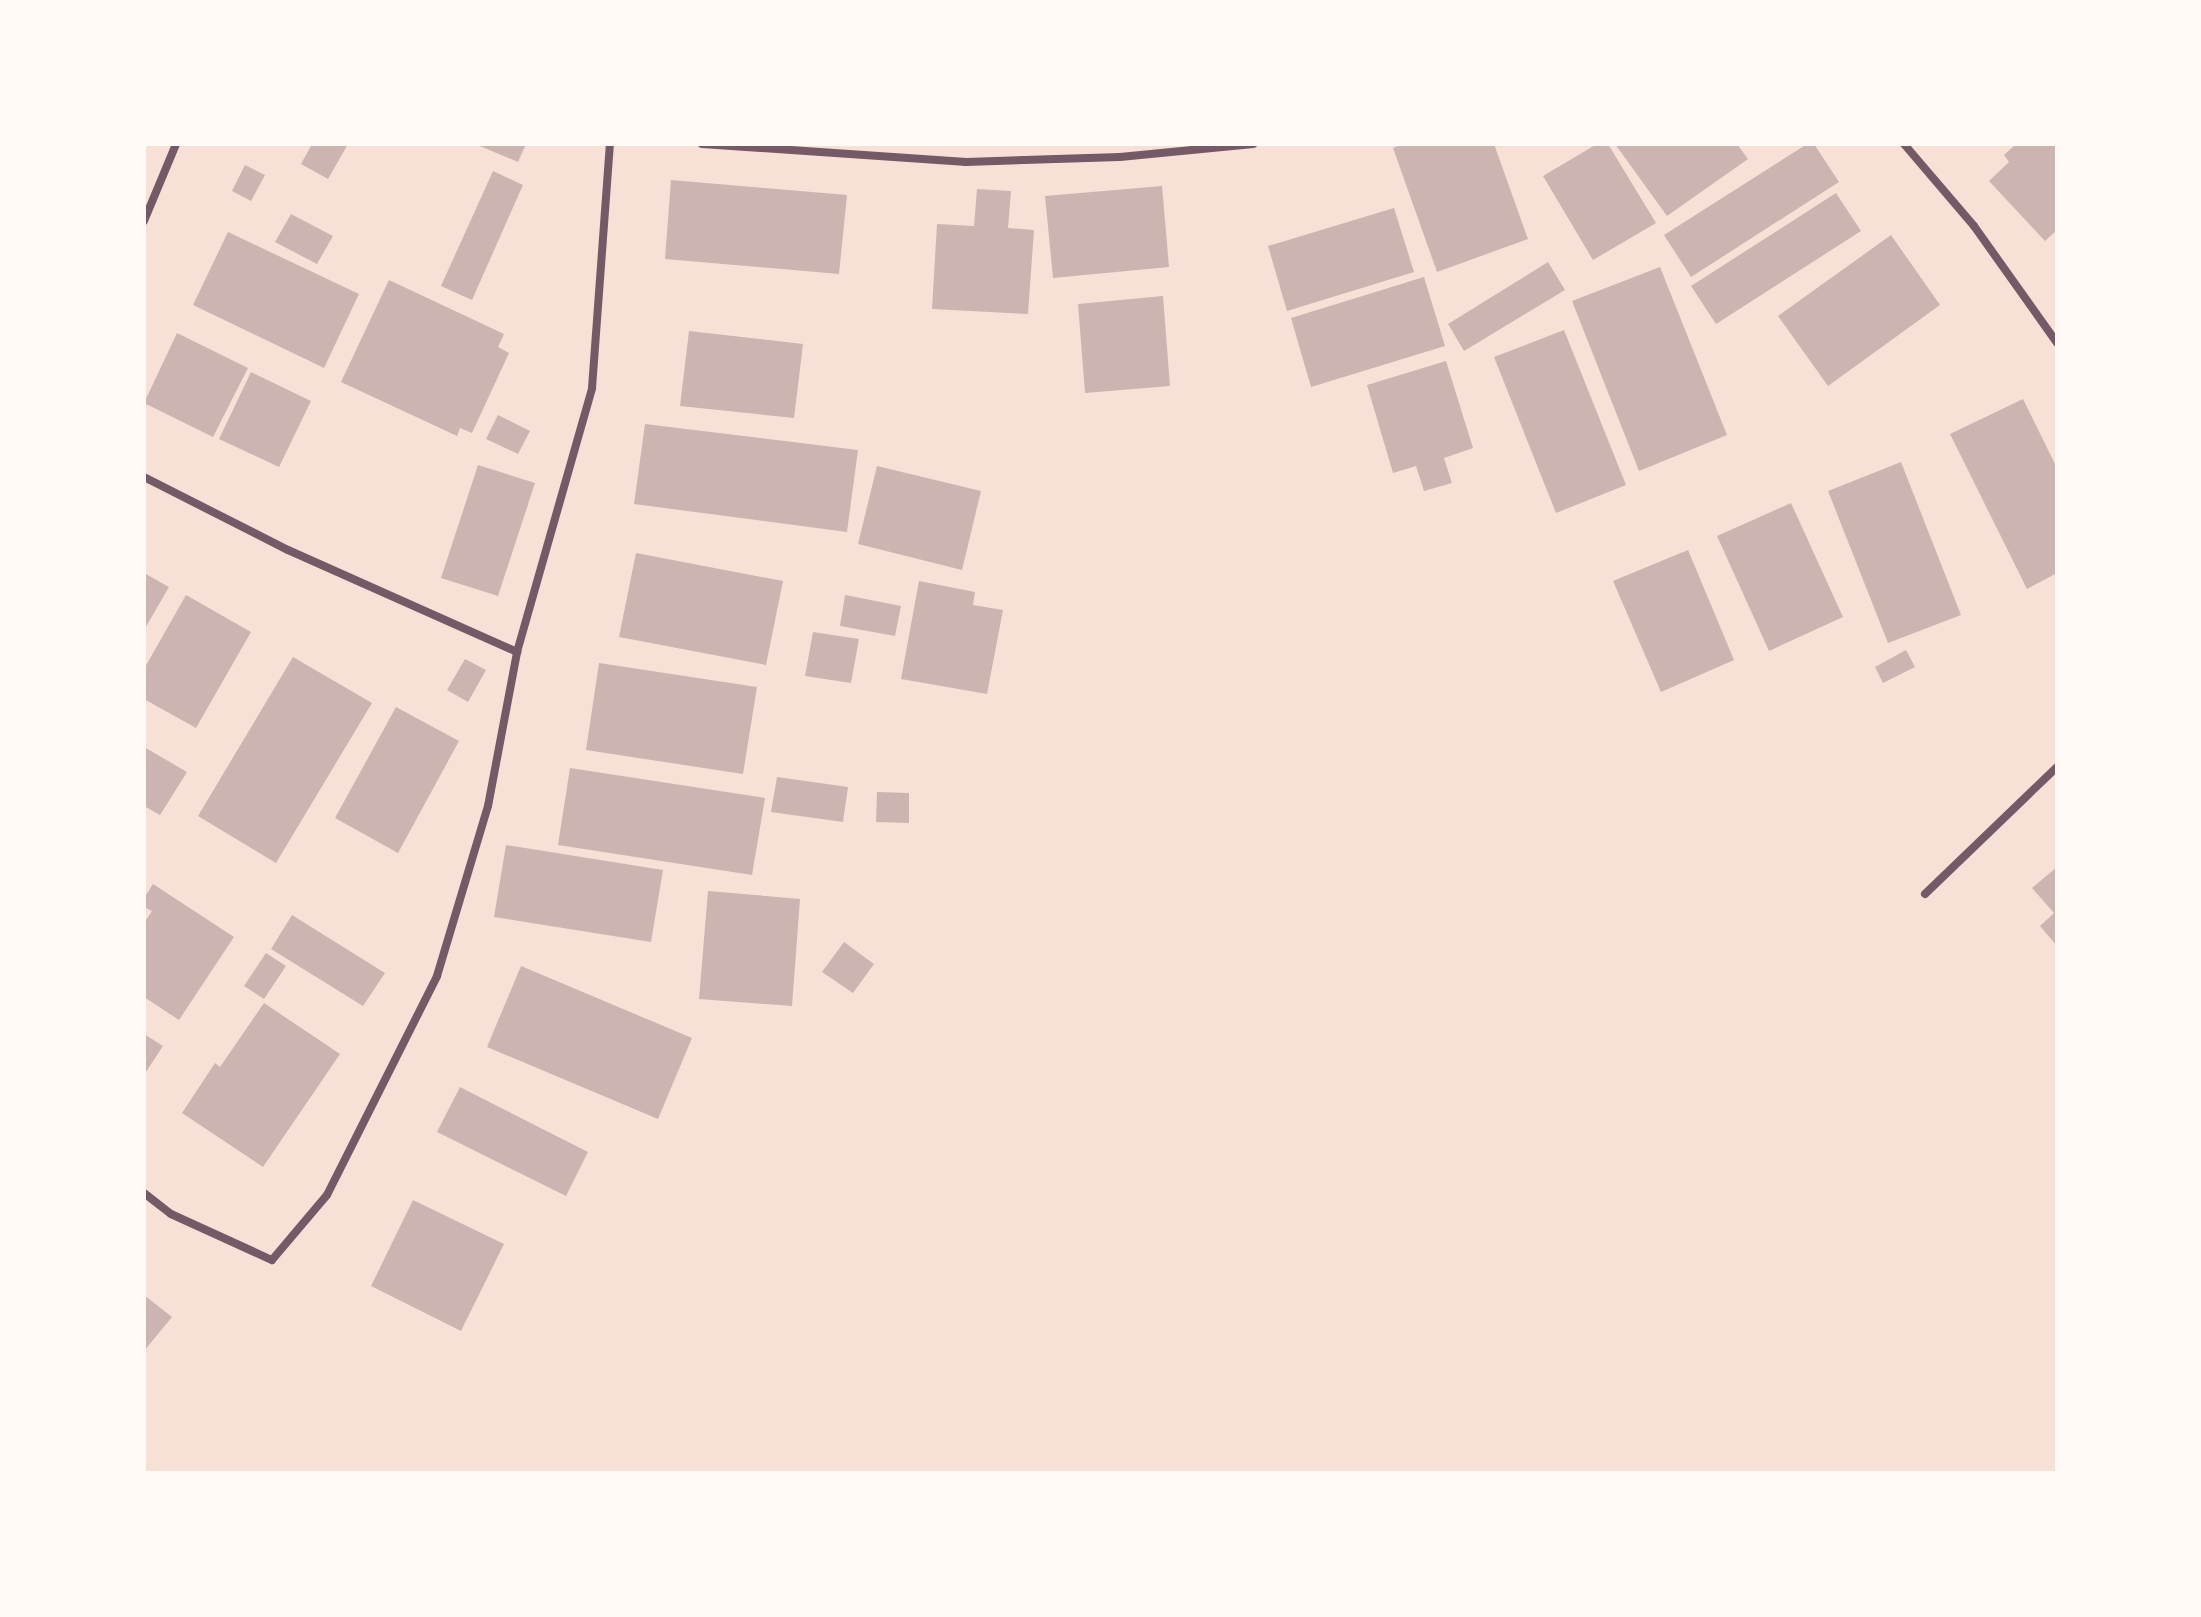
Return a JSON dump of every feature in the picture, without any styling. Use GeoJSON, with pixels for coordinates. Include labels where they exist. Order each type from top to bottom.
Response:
{"type":"FeatureCollection","features":[{"type":"Feature","properties":{"kind":"street"},"geometry":{"type":"LineString","coordinates":[[144,221],[176,144]]}},
{"type":"Feature","properties":{"kind":"street"},"geometry":{"type":"LineString","coordinates":[[144,1193],[171,1214],[272,1260],[327,1195],[437,976],[488,806],[517,652],[592,388],[610,144]]}},
{"type":"Feature","properties":{"kind":"street"},"geometry":{"type":"LineString","coordinates":[[702,144],[966,162],[1120,157],[1253,144]]}},
{"type":"Feature","properties":{"kind":"street"},"geometry":{"type":"LineString","coordinates":[[1904,144],[1974,226],[2057,343]]}},
{"type":"Feature","properties":{"kind":"street"},"geometry":{"type":"LineString","coordinates":[[144,477],[288,550],[517,652]]}},
{"type":"Feature","properties":{"kind":"street"},"geometry":{"type":"LineString","coordinates":[[1925,894],[2057,767]]}},
{"type":"Feature","properties":{"kind":"building"},"geometry":{"type":"Polygon","coordinates":[[[312,144],[348,144],[328,179],[301,164],[312,144]]]}},
{"type":"Feature","properties":{"kind":"building"},"geometry":{"type":"Polygon","coordinates":[[[475,144],[526,144],[518,162],[475,144]]]}},
{"type":"Feature","properties":{"kind":"building"},"geometry":{"type":"Polygon","coordinates":[[[1403,144],[1494,144],[1528,239],[1437,272],[1393,148],[1403,144]]]}},
{"type":"Feature","properties":{"kind":"building"},"geometry":{"type":"Polygon","coordinates":[[[1597,144],[1608,144],[1656,223],[1593,260],[1543,176],[1597,144]]]}},
{"type":"Feature","properties":{"kind":"building"},"geometry":{"type":"Polygon","coordinates":[[[1615,144],[1737,144],[1748,159],[1667,216],[1615,144]]]}},
{"type":"Feature","properties":{"kind":"building"},"geometry":{"type":"Polygon","coordinates":[[[1807,144],[1814,144],[1839,182],[1691,277],[1664,235],[1807,144]]]}},
{"type":"Feature","properties":{"kind":"building"},"geometry":{"type":"Polygon","coordinates":[[[2016,144],[2057,144],[2057,230],[2045,241],[1989,181],[2009,162],[2004,155],[2016,144]]]}},
{"type":"Feature","properties":{"kind":"building"},"geometry":{"type":"Polygon","coordinates":[[[245,165],[265,175],[251,201],[232,191],[245,165]]]}},
{"type":"Feature","properties":{"kind":"building"},"geometry":{"type":"Polygon","coordinates":[[[493,171],[523,185],[472,300],[441,286],[493,171]]]}},
{"type":"Feature","properties":{"kind":"building"},"geometry":{"type":"Polygon","coordinates":[[[671,180],[847,195],[839,274],[665,259],[671,180]]]}},
{"type":"Feature","properties":{"kind":"building"},"geometry":{"type":"Polygon","coordinates":[[[1162,186],[1169,267],[1053,278],[1045,196],[1162,186]]]}},
{"type":"Feature","properties":{"kind":"building"},"geometry":{"type":"Polygon","coordinates":[[[977,189],[1011,191],[1008,228],[1034,230],[1028,314],[932,309],[937,224],[974,226],[977,189]]]}},
{"type":"Feature","properties":{"kind":"building"},"geometry":{"type":"Polygon","coordinates":[[[1836,193],[1861,231],[1716,324],[1691,286],[1836,193]]]}},
{"type":"Feature","properties":{"kind":"building"},"geometry":{"type":"Polygon","coordinates":[[[1394,208],[1414,272],[1287,311],[1268,246],[1394,208]]]}},
{"type":"Feature","properties":{"kind":"building"},"geometry":{"type":"Polygon","coordinates":[[[291,214],[333,236],[317,264],[275,242],[291,214]]]}},
{"type":"Feature","properties":{"kind":"building"},"geometry":{"type":"Polygon","coordinates":[[[228,232],[359,294],[324,368],[193,305],[228,232]]]}},
{"type":"Feature","properties":{"kind":"building"},"geometry":{"type":"Polygon","coordinates":[[[1891,235],[1940,305],[1828,386],[1778,316],[1891,235]]]}},
{"type":"Feature","properties":{"kind":"building"},"geometry":{"type":"Polygon","coordinates":[[[1548,262],[1565,290],[1464,351],[1448,324],[1548,262]]]}},
{"type":"Feature","properties":{"kind":"building"},"geometry":{"type":"Polygon","coordinates":[[[1660,267],[1727,435],[1639,471],[1572,301],[1660,267]]]}},
{"type":"Feature","properties":{"kind":"building"},"geometry":{"type":"Polygon","coordinates":[[[1424,277],[1445,346],[1311,387],[1291,318],[1424,277]]]}},
{"type":"Feature","properties":{"kind":"building"},"geometry":{"type":"Polygon","coordinates":[[[389,280],[504,334],[498,347],[509,353],[472,433],[460,428],[457,436],[341,382],[389,280]]]}},
{"type":"Feature","properties":{"kind":"building"},"geometry":{"type":"Polygon","coordinates":[[[1163,296],[1170,386],[1085,393],[1078,304],[1163,296]]]}},
{"type":"Feature","properties":{"kind":"building"},"geometry":{"type":"Polygon","coordinates":[[[1564,330],[1626,485],[1556,513],[1494,357],[1564,330]]]}},
{"type":"Feature","properties":{"kind":"building"},"geometry":{"type":"Polygon","coordinates":[[[689,331],[803,344],[794,418],[680,406],[689,331]]]}},
{"type":"Feature","properties":{"kind":"building"},"geometry":{"type":"Polygon","coordinates":[[[177,333],[248,368],[213,437],[144,403],[177,333]]]}},
{"type":"Feature","properties":{"kind":"building"},"geometry":{"type":"Polygon","coordinates":[[[1446,361],[1473,448],[1444,458],[1452,483],[1424,491],[1416,466],[1393,473],[1367,385],[1446,361]]]}},
{"type":"Feature","properties":{"kind":"building"},"geometry":{"type":"Polygon","coordinates":[[[251,372],[311,401],[279,467],[219,439],[251,372]]]}},
{"type":"Feature","properties":{"kind":"building"},"geometry":{"type":"Polygon","coordinates":[[[2023,399],[2057,468],[2057,573],[2027,589],[1950,434],[2023,399]]]}},
{"type":"Feature","properties":{"kind":"building"},"geometry":{"type":"Polygon","coordinates":[[[498,415],[530,431],[518,454],[486,439],[498,415]]]}},
{"type":"Feature","properties":{"kind":"building"},"geometry":{"type":"Polygon","coordinates":[[[645,424],[858,450],[847,532],[634,504],[645,424]]]}},
{"type":"Feature","properties":{"kind":"building"},"geometry":{"type":"Polygon","coordinates":[[[1901,462],[1961,615],[1888,643],[1828,491],[1901,462]]]}},
{"type":"Feature","properties":{"kind":"building"},"geometry":{"type":"Polygon","coordinates":[[[478,465],[535,483],[498,596],[441,578],[478,465]]]}},
{"type":"Feature","properties":{"kind":"building"},"geometry":{"type":"Polygon","coordinates":[[[877,466],[981,491],[962,570],[858,544],[877,466]]]}},
{"type":"Feature","properties":{"kind":"building"},"geometry":{"type":"Polygon","coordinates":[[[1791,503],[1843,617],[1769,651],[1717,536],[1791,503]]]}},
{"type":"Feature","properties":{"kind":"building"},"geometry":{"type":"Polygon","coordinates":[[[1688,550],[1734,660],[1661,692],[1613,581],[1688,550]]]}},
{"type":"Feature","properties":{"kind":"building"},"geometry":{"type":"Polygon","coordinates":[[[636,553],[783,581],[766,665],[619,637],[636,553]]]}},
{"type":"Feature","properties":{"kind":"building"},"geometry":{"type":"Polygon","coordinates":[[[144,573],[169,587],[144,630],[144,573]]]}},
{"type":"Feature","properties":{"kind":"building"},"geometry":{"type":"Polygon","coordinates":[[[919,581],[975,592],[973,605],[1003,610],[987,694],[901,679],[919,581]]]}},
{"type":"Feature","properties":{"kind":"building"},"geometry":{"type":"Polygon","coordinates":[[[186,595],[251,632],[196,728],[144,699],[144,669],[186,595]]]}},
{"type":"Feature","properties":{"kind":"building"},"geometry":{"type":"Polygon","coordinates":[[[845,595],[901,606],[895,636],[840,626],[845,595]]]}},
{"type":"Feature","properties":{"kind":"building"},"geometry":{"type":"Polygon","coordinates":[[[813,632],[859,639],[851,683],[805,676],[813,632]]]}},
{"type":"Feature","properties":{"kind":"building"},"geometry":{"type":"Polygon","coordinates":[[[1906,650],[1915,667],[1883,683],[1875,667],[1906,650]]]}},
{"type":"Feature","properties":{"kind":"building"},"geometry":{"type":"Polygon","coordinates":[[[293,657],[372,703],[276,863],[198,816],[293,657]]]}},
{"type":"Feature","properties":{"kind":"building"},"geometry":{"type":"Polygon","coordinates":[[[465,659],[486,670],[468,702],[447,690],[465,659]]]}},
{"type":"Feature","properties":{"kind":"building"},"geometry":{"type":"Polygon","coordinates":[[[599,663],[757,687],[743,774],[586,750],[599,663]]]}},
{"type":"Feature","properties":{"kind":"building"},"geometry":{"type":"Polygon","coordinates":[[[396,707],[459,741],[398,853],[335,818],[396,707]]]}},
{"type":"Feature","properties":{"kind":"building"},"geometry":{"type":"Polygon","coordinates":[[[144,747],[187,772],[160,815],[144,806],[144,747]]]}},
{"type":"Feature","properties":{"kind":"building"},"geometry":{"type":"Polygon","coordinates":[[[570,768],[765,798],[752,875],[558,845],[570,768]]]}},
{"type":"Feature","properties":{"kind":"building"},"geometry":{"type":"Polygon","coordinates":[[[777,777],[848,787],[843,822],[771,812],[777,777]]]}},
{"type":"Feature","properties":{"kind":"building"},"geometry":{"type":"Polygon","coordinates":[[[877,792],[909,793],[909,823],[876,822],[877,792]]]}},
{"type":"Feature","properties":{"kind":"building"},"geometry":{"type":"Polygon","coordinates":[[[506,845],[663,870],[651,942],[494,917],[506,845]]]}},
{"type":"Feature","properties":{"kind":"building"},"geometry":{"type":"Polygon","coordinates":[[[2057,867],[2057,946],[2040,926],[2054,913],[2032,888],[2057,867]]]}},
{"type":"Feature","properties":{"kind":"building"},"geometry":{"type":"Polygon","coordinates":[[[153,884],[234,937],[179,1020],[144,997],[144,923],[152,911],[144,907],[144,898],[153,884]]]}},
{"type":"Feature","properties":{"kind":"building"},"geometry":{"type":"Polygon","coordinates":[[[708,891],[800,899],[792,1006],[699,999],[708,891]]]}},
{"type":"Feature","properties":{"kind":"building"},"geometry":{"type":"Polygon","coordinates":[[[292,915],[385,973],[363,1006],[271,949],[292,915]]]}},
{"type":"Feature","properties":{"kind":"building"},"geometry":{"type":"Polygon","coordinates":[[[844,942],[874,964],[853,993],[822,972],[844,942]]]}},
{"type":"Feature","properties":{"kind":"building"},"geometry":{"type":"Polygon","coordinates":[[[266,953],[286,966],[264,999],[244,986],[266,953]]]}},
{"type":"Feature","properties":{"kind":"building"},"geometry":{"type":"Polygon","coordinates":[[[521,966],[692,1038],[658,1119],[487,1047],[521,966]]]}},
{"type":"Feature","properties":{"kind":"building"},"geometry":{"type":"Polygon","coordinates":[[[264,1003],[340,1054],[263,1167],[182,1113],[215,1063],[220,1067],[264,1003]]]}},
{"type":"Feature","properties":{"kind":"building"},"geometry":{"type":"Polygon","coordinates":[[[144,1034],[163,1046],[144,1075],[144,1034]]]}},
{"type":"Feature","properties":{"kind":"building"},"geometry":{"type":"Polygon","coordinates":[[[460,1087],[588,1152],[566,1196],[437,1132],[460,1087]]]}},
{"type":"Feature","properties":{"kind":"building"},"geometry":{"type":"Polygon","coordinates":[[[413,1200],[504,1244],[461,1331],[371,1286],[413,1200]]]}},
{"type":"Feature","properties":{"kind":"building"},"geometry":{"type":"Polygon","coordinates":[[[144,1295],[172,1317],[144,1351],[144,1295]]]}}]}
